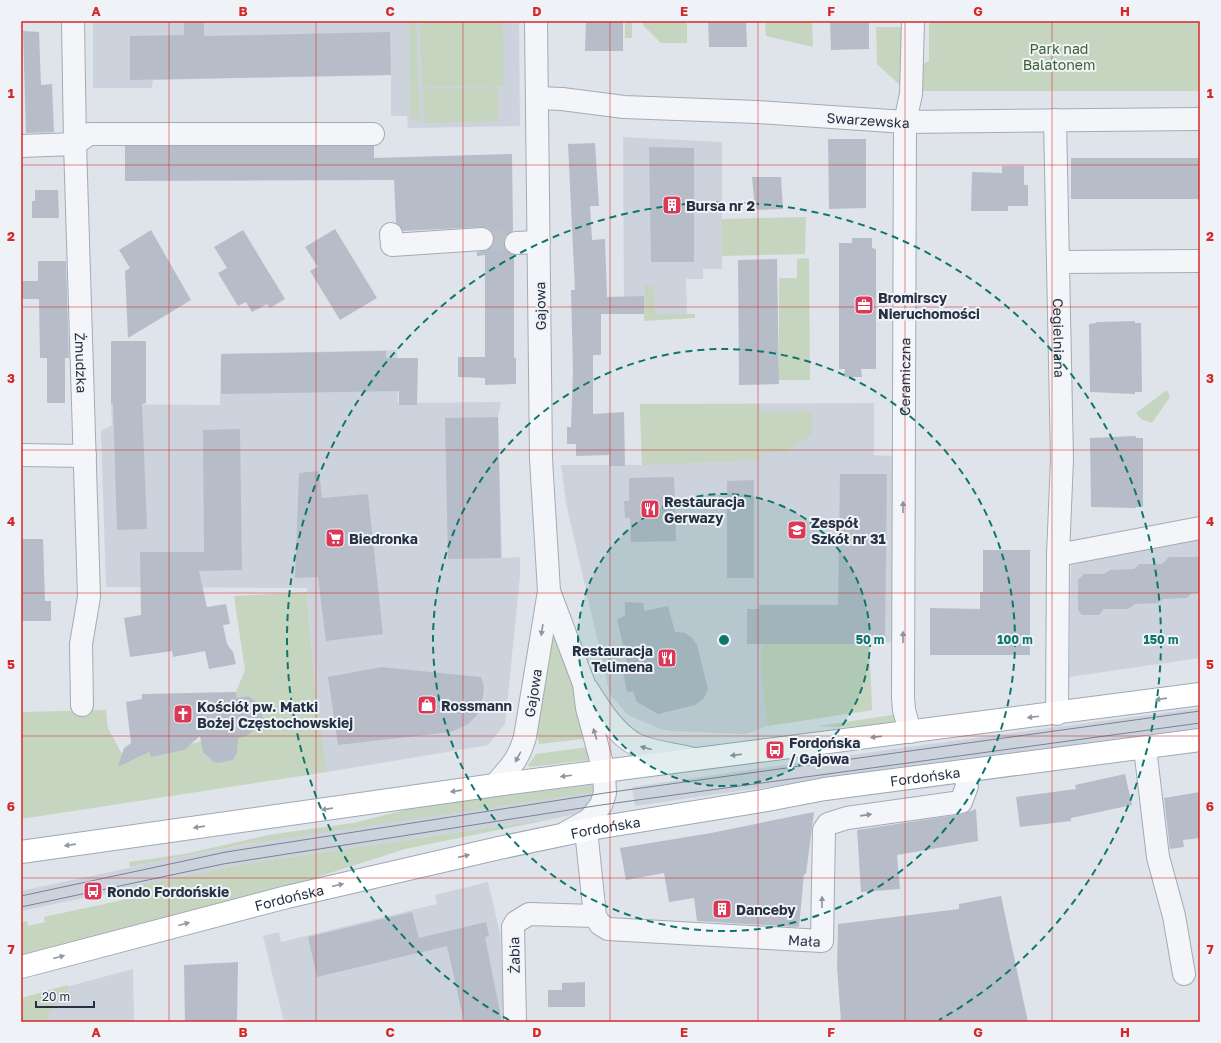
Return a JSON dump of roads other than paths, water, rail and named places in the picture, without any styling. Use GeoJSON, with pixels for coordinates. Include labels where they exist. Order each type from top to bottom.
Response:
{"type":"FeatureCollection","features":[{"type":"Feature","properties":{"kind":"main road"},"geometry":{"type":"LineString","coordinates":[[21,852],[495,785],[1057,714],[1200,694]]}},
{"type":"Feature","properties":{"kind":"main road","name":"Fordońska"},"geometry":{"type":"LineString","coordinates":[[21,967],[287,897],[564,834],[825,789],[1200,740]]}},
{"type":"Feature","properties":{"kind":"street","name":"Żmudzka"},"geometry":{"type":"LineString","coordinates":[[73,21],[75,144],[89,597],[81,644],[82,704]]}},
{"type":"Feature","properties":{"kind":"street","name":"Gajowa"},"geometry":{"type":"LineString","coordinates":[[495,785],[512,766],[520,752],[525,737],[549,591],[542,459],[536,21]]}},
{"type":"Feature","properties":{"kind":"street","name":"Ceramiczna"},"geometry":{"type":"LineString","coordinates":[[910,732],[904,710],[903,676],[905,122],[912,94],[913,21]]}},
{"type":"Feature","properties":{"kind":"street","name":"Swarzewska"},"geometry":{"type":"LineString","coordinates":[[537,98],[562,99],[624,107],[757,112],[905,122],[1200,119]]}},
{"type":"Feature","properties":{"kind":"street","name":"Cegielniana"},"geometry":{"type":"LineString","coordinates":[[1055,120],[1062,459],[1058,555],[1057,714]]}},
{"type":"Feature","properties":{"kind":"street"},"geometry":{"type":"LineString","coordinates":[[21,146],[75,144],[88,134],[373,134]]}},
{"type":"Feature","properties":{"kind":"street"},"geometry":{"type":"LineString","coordinates":[[391,234],[392,245],[482,239]]}},
{"type":"Feature","properties":{"kind":"street"},"geometry":{"type":"LineString","coordinates":[[516,243],[539,242]]}},
{"type":"Feature","properties":{"kind":"street"},"geometry":{"type":"LineString","coordinates":[[1058,262],[1200,260]]}},
{"type":"Feature","properties":{"kind":"street"},"geometry":{"type":"LineString","coordinates":[[21,455],[85,456]]}},
{"type":"Feature","properties":{"kind":"street"},"geometry":{"type":"LineString","coordinates":[[1058,555],[1200,528]]}},
{"type":"Feature","properties":{"kind":"street","name":"Gajowa"},"geometry":{"type":"LineString","coordinates":[[549,591],[584,684],[587,708],[604,771],[605,793],[601,805],[589,820],[564,834]]}},
{"type":"Feature","properties":{"kind":"street","name":"Gajowa"},"geometry":{"type":"LineString","coordinates":[[584,684],[604,713],[625,737],[636,745],[694,759],[712,758]]}},
{"type":"Feature","properties":{"kind":"street"},"geometry":{"type":"LineString","coordinates":[[1145,748],[1158,857],[1174,916],[1184,974]]}},
{"type":"Feature","properties":{"kind":"street","name":"Mała"},"geometry":{"type":"LineString","coordinates":[[595,916],[600,924],[608,929],[822,941],[824,830],[828,824],[847,818],[962,802],[968,786],[965,771]]}},
{"type":"Feature","properties":{"kind":"street"},"geometry":{"type":"LineString","coordinates":[[586,830],[595,916]]}},
{"type":"Feature","properties":{"kind":"street","name":"Żabia"},"geometry":{"type":"LineString","coordinates":[[515,1022],[513,927],[516,922],[529,914],[595,916]]}},
{"type":"Feature","properties":{"kind":"tunnel"},"geometry":{"type":"LineString","coordinates":[[482,239],[516,243]]}},
{"type":"Feature","properties":{"kind":"tram line"},"geometry":{"type":"LineString","coordinates":[[21,896],[226,852],[605,793],[1200,711]]}},
{"type":"Feature","properties":{"kind":"tram line"},"geometry":{"type":"LineString","coordinates":[[21,907],[223,864],[601,805],[1200,723]]}},
{"type":"Feature","properties":{"kind":"place","name":"Bursa nr 2"},"geometry":{"type":"Point","coordinates":[672,205]}},
{"type":"Feature","properties":{"kind":"place","name":"Bromirscy Nieruchomości"},"geometry":{"type":"Point","coordinates":[864,305]}},
{"type":"Feature","properties":{"kind":"place","name":"Restauracja Gerwazy"},"geometry":{"type":"Point","coordinates":[650,509]}},
{"type":"Feature","properties":{"kind":"place","name":"Zespół Szkół nr 31"},"geometry":{"type":"Point","coordinates":[797,530]}},
{"type":"Feature","properties":{"kind":"place","name":"Biedronka"},"geometry":{"type":"Point","coordinates":[335,538]}},
{"type":"Feature","properties":{"kind":"place","name":"Restauracja Telimena"},"geometry":{"type":"Point","coordinates":[667,658]}},
{"type":"Feature","properties":{"kind":"place","name":"Rossmann"},"geometry":{"type":"Point","coordinates":[427,705]}},
{"type":"Feature","properties":{"kind":"place","name":"Kościół pw. Matki Bożej Częstochowskiej"},"geometry":{"type":"Point","coordinates":[183,714]}},
{"type":"Feature","properties":{"kind":"place","name":"Fordońska / Gajowa"},"geometry":{"type":"Point","coordinates":[775,750]}},
{"type":"Feature","properties":{"kind":"place","name":"Rondo Fordońskie"},"geometry":{"type":"Point","coordinates":[93,891]}},
{"type":"Feature","properties":{"kind":"place","name":"Danceby"},"geometry":{"type":"Point","coordinates":[722,909]}},
{"type":"Feature","properties":{"kind":"park label","name":"Park nad Balatonem"},"geometry":{"type":"Point","coordinates":[1059,56]}}]}
